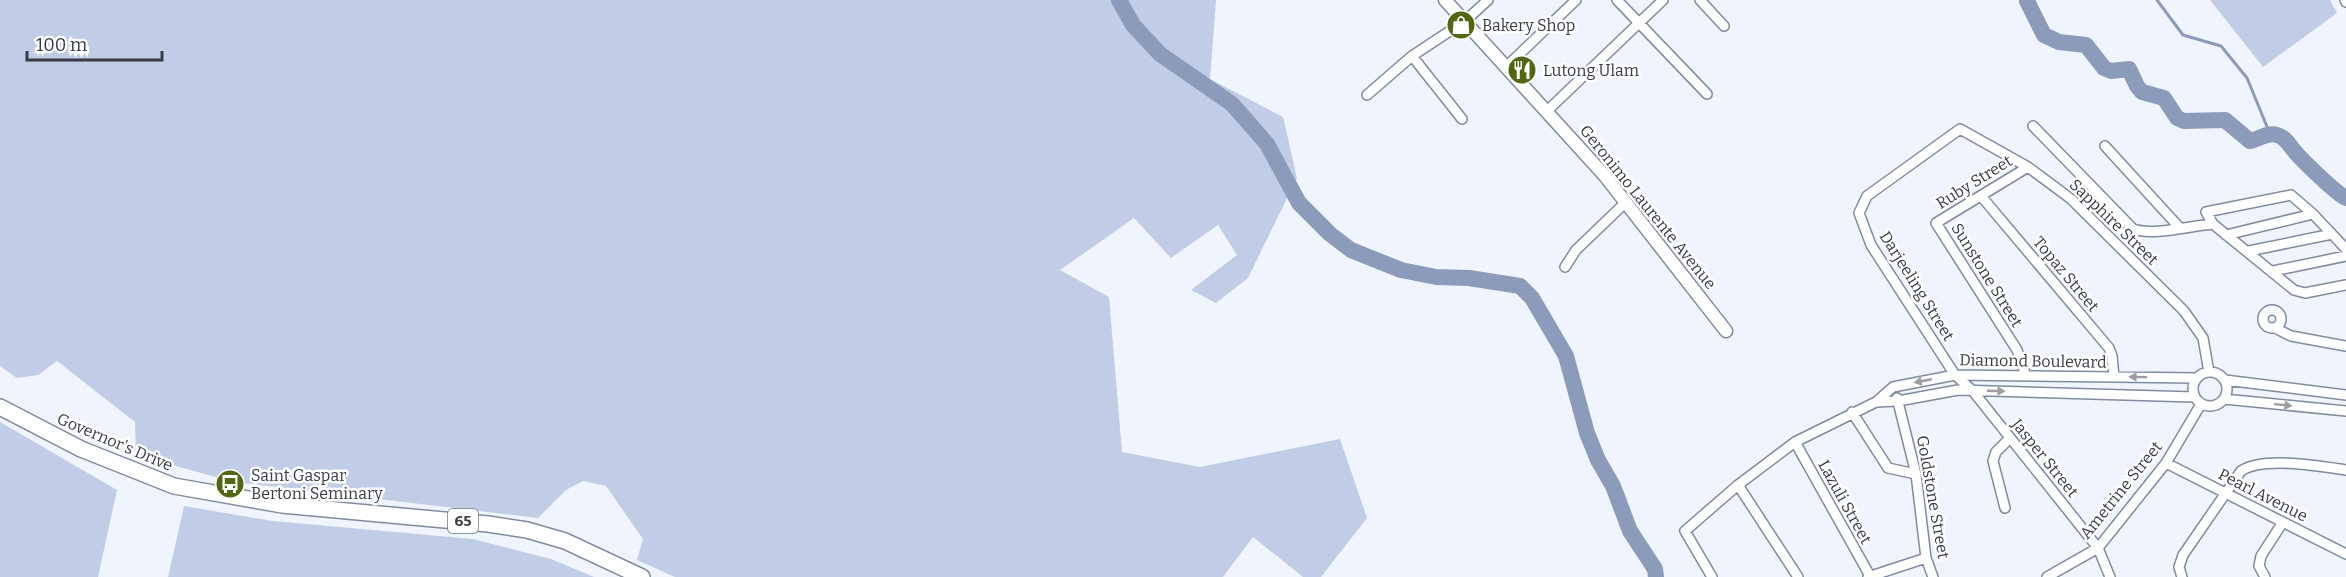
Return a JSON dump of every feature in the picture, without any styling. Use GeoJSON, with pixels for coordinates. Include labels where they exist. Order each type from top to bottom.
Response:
{"type":"FeatureCollection","features":[{"type":"Feature","properties":{"kind":"highway","name":"Governor's Drive"},"geometry":{"type":"LineString","coordinates":[[0,407],[81,449],[174,486],[230,498],[282,505],[488,524],[527,530],[565,541],[642,577]]}},
{"type":"Feature","properties":{"kind":"street","name":"Geronimo Laurente Avenue"},"geometry":{"type":"LineString","coordinates":[[1445,0],[1605,176],[1726,331]]}},
{"type":"Feature","properties":{"kind":"street"},"geometry":{"type":"LineString","coordinates":[[1367,95],[1412,56],[1465,21],[1488,0]]}},
{"type":"Feature","properties":{"kind":"street"},"geometry":{"type":"LineString","coordinates":[[1506,66],[1576,0]]}},
{"type":"Feature","properties":{"kind":"street"},"geometry":{"type":"LineString","coordinates":[[1617,0],[1707,94]]}},
{"type":"Feature","properties":{"kind":"street"},"geometry":{"type":"LineString","coordinates":[[1547,111],[1663,0]]}},
{"type":"Feature","properties":{"kind":"street"},"geometry":{"type":"LineString","coordinates":[[1700,0],[1724,26]]}},
{"type":"Feature","properties":{"kind":"street"},"geometry":{"type":"LineString","coordinates":[[1412,56],[1462,119]]}},
{"type":"Feature","properties":{"kind":"street"},"geometry":{"type":"LineString","coordinates":[[2033,126],[2133,229],[2154,233],[2179,227],[2213,224]]}},
{"type":"Feature","properties":{"kind":"street","name":"Sapphire Street"},"geometry":{"type":"LineString","coordinates":[[1960,129],[2028,167],[2071,199],[2184,311],[2203,339],[2209,372]]}},
{"type":"Feature","properties":{"kind":"street","name":"Darjeeling Street"},"geometry":{"type":"LineString","coordinates":[[1960,129],[1868,196],[1859,213],[1871,245],[1954,375],[1972,390]]}},
{"type":"Feature","properties":{"kind":"street"},"geometry":{"type":"LineString","coordinates":[[2105,146],[2179,227]]}},
{"type":"Feature","properties":{"kind":"street","name":"Ruby Street"},"geometry":{"type":"LineString","coordinates":[[1936,223],[2028,167]]}},
{"type":"Feature","properties":{"kind":"street"},"geometry":{"type":"LineString","coordinates":[[2346,249],[2313,214],[2291,195],[2206,212],[2213,224],[2299,293],[2346,285]]}},
{"type":"Feature","properties":{"kind":"street","name":"Topaz Street"},"geometry":{"type":"LineString","coordinates":[[1981,196],[2109,348],[2114,377]]}},
{"type":"Feature","properties":{"kind":"street"},"geometry":{"type":"LineString","coordinates":[[1565,267],[1576,250],[1625,202]]}},
{"type":"Feature","properties":{"kind":"street"},"geometry":{"type":"LineString","coordinates":[[2226,235],[2313,214]]}},
{"type":"Feature","properties":{"kind":"street","name":"Sunstone Street"},"geometry":{"type":"LineString","coordinates":[[1936,223],[2016,350],[2026,376]]}},
{"type":"Feature","properties":{"kind":"street"},"geometry":{"type":"LineString","coordinates":[[2248,251],[2332,234]]}},
{"type":"Feature","properties":{"kind":"street"},"geometry":{"type":"LineString","coordinates":[[2273,271],[2346,256]]}},
{"type":"Feature","properties":{"kind":"street"},"geometry":{"type":"LineString","coordinates":[[2275,328],[2291,336],[2346,346]]}},
{"type":"Feature","properties":{"kind":"street"},"geometry":{"type":"LineString","coordinates":[[2346,395],[2225,380],[2218,374],[2209,372],[2196,378],[2193,387],[2198,400],[2211,406],[2224,399],[2346,411]]}},
{"type":"Feature","properties":{"kind":"street","name":"Diamond Boulevard"},"geometry":{"type":"LineString","coordinates":[[1712,577],[1685,531],[1737,485],[1795,442],[1876,402],[1893,387],[1954,375],[2196,378]]}},
{"type":"Feature","properties":{"kind":"street"},"geometry":{"type":"LineString","coordinates":[[2224,399],[2227,389],[2225,380]]}},
{"type":"Feature","properties":{"kind":"street","name":"Goldstone Street"},"geometry":{"type":"LineString","coordinates":[[1893,387],[1916,474],[1926,558],[1933,577]]}},
{"type":"Feature","properties":{"kind":"street","name":"Diamond Boulevard"},"geometry":{"type":"LineString","coordinates":[[1876,402],[1898,401],[1958,390],[2198,400]]}},
{"type":"Feature","properties":{"kind":"street","name":"Jasper Street"},"geometry":{"type":"LineString","coordinates":[[1972,390],[2098,548],[2110,577]]}},
{"type":"Feature","properties":{"kind":"street","name":"Ametrine Street"},"geometry":{"type":"LineString","coordinates":[[2047,577],[2098,548],[2166,463],[2198,400]]}},
{"type":"Feature","properties":{"kind":"street"},"geometry":{"type":"LineString","coordinates":[[1852,412],[1888,468],[1916,474]]}},
{"type":"Feature","properties":{"kind":"street"},"geometry":{"type":"LineString","coordinates":[[2004,508],[1993,461],[1996,452],[2010,438]]}},
{"type":"Feature","properties":{"kind":"street","name":"Lazuli Street"},"geometry":{"type":"LineString","coordinates":[[1795,442],[1869,576]]}},
{"type":"Feature","properties":{"kind":"street","name":"Pearl Avenue"},"geometry":{"type":"LineString","coordinates":[[2166,463],[2346,554]]}},
{"type":"Feature","properties":{"kind":"street"},"geometry":{"type":"LineString","coordinates":[[2182,577],[2179,567],[2183,555],[2241,471],[2255,464],[2313,465],[2346,470]]}},
{"type":"Feature","properties":{"kind":"street"},"geometry":{"type":"LineString","coordinates":[[1737,485],[1798,577]]}},
{"type":"Feature","properties":{"kind":"street"},"geometry":{"type":"LineString","coordinates":[[2265,577],[2259,566],[2261,556],[2283,522]]}},
{"type":"Feature","properties":{"kind":"street"},"geometry":{"type":"LineString","coordinates":[[1869,576],[1926,558]]}},
{"type":"Feature","properties":{"kind":"shaded area"},"geometry":{"type":"Polygon","coordinates":[[[0,0],[1216,0],[1210,79],[1283,117],[1297,178],[1248,278],[1216,303],[1191,290],[1237,255],[1218,225],[1171,258],[1134,218],[1060,270],[1109,297],[1122,452],[1200,467],[1340,439],[1367,518],[1321,577],[1303,577],[1253,537],[1223,577],[675,577],[637,560],[643,539],[606,486],[583,481],[566,490],[538,518],[234,482],[136,455],[135,422],[57,361],[38,375],[17,378],[0,366],[0,0]]]}},
{"type":"Feature","properties":{"kind":"shaded area"},"geometry":{"type":"Polygon","coordinates":[[[2210,0],[2330,0],[2337,13],[2263,67],[2210,0]]]}},
{"type":"Feature","properties":{"kind":"shaded area"},"geometry":{"type":"Polygon","coordinates":[[[0,422],[117,490],[98,577],[0,577],[0,422]]]}},
{"type":"Feature","properties":{"kind":"shaded area"},"geometry":{"type":"Polygon","coordinates":[[[184,506],[273,521],[473,539],[551,559],[594,577],[168,577],[184,506]]]}},
{"type":"Feature","properties":{"kind":"waterway"},"geometry":{"type":"LineString","coordinates":[[1119,0],[1133,25],[1160,54],[1232,104],[1267,144],[1299,203],[1330,234],[1351,250],[1401,270],[1436,277],[1469,278],[1520,286],[1532,298],[1566,356],[1587,433],[1598,460],[1613,486],[1630,531],[1655,569],[1656,577]]}},
{"type":"Feature","properties":{"kind":"waterway"},"geometry":{"type":"LineString","coordinates":[[2157,0],[2183,35],[2221,46],[2247,78],[2270,134]]}},
{"type":"Feature","properties":{"kind":"waterway"},"geometry":{"type":"LineString","coordinates":[[2027,1],[2044,35],[2059,42],[2086,45],[2104,68],[2111,71],[2129,69],[2142,92],[2164,98],[2177,118],[2184,121],[2225,120],[2250,141],[2270,134],[2280,136],[2321,178],[2346,198]]}},
{"type":"Feature","properties":{"kind":"place","name":"Bakery Shop"},"geometry":{"type":"Point","coordinates":[1461,25]}},
{"type":"Feature","properties":{"kind":"place","name":"Lutong Ulam"},"geometry":{"type":"Point","coordinates":[1522,70]}},
{"type":"Feature","properties":{"kind":"place","name":"Saint Gaspar Bertoni Seminary"},"geometry":{"type":"Point","coordinates":[230,484]}}]}
